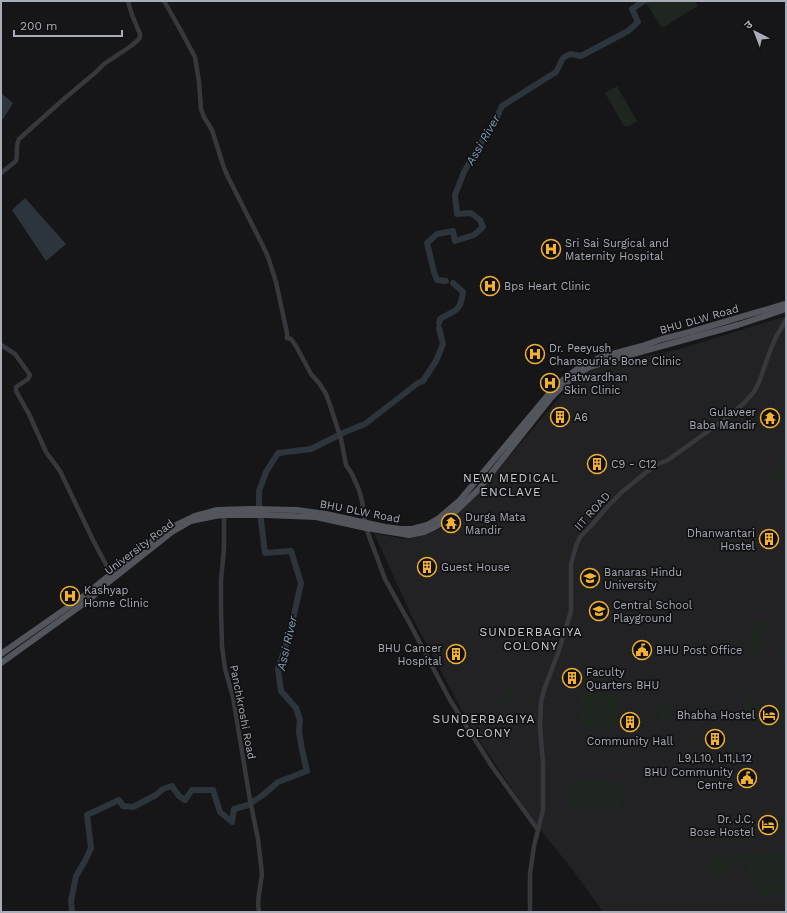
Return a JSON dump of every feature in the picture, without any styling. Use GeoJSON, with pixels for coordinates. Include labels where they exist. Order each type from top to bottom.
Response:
{"type":"FeatureCollection","features":[{"type":"Feature","properties":{"kind":"main road","name":"BHU DLW Road"},"geometry":{"type":"LineString","coordinates":[[266,515],[316,517],[401,529],[412,529],[427,525],[439,518],[460,500],[548,395],[572,372],[601,357],[786,306]]}},
{"type":"Feature","properties":{"kind":"main road"},"geometry":{"type":"LineString","coordinates":[[1,654],[112,577],[166,530],[195,516],[217,510],[251,512]]}},
{"type":"Feature","properties":{"kind":"main road","name":"BHU DLW Road"},"geometry":{"type":"LineString","coordinates":[[251,512],[261,510],[297,510],[312,512],[366,525]]}},
{"type":"Feature","properties":{"kind":"main road","name":"University Road"},"geometry":{"type":"LineString","coordinates":[[1,663],[90,599],[112,577],[172,532],[191,521],[215,516],[251,512],[266,515]]}},
{"type":"Feature","properties":{"kind":"street"},"geometry":{"type":"LineString","coordinates":[[1,173],[16,161],[19,139],[104,64],[139,39],[140,34],[128,1]]}},
{"type":"Feature","properties":{"kind":"street"},"geometry":{"type":"LineString","coordinates":[[164,1],[195,57],[201,108],[204,117],[212,130],[228,177],[260,238],[268,257],[276,282],[287,338],[294,342],[311,374],[326,394],[341,439],[346,465],[359,490],[366,525],[384,579],[410,624],[450,700],[491,766],[538,830]]}},
{"type":"Feature","properties":{"kind":"street","name":"IIT ROAD"},"geometry":{"type":"LineString","coordinates":[[530,912],[530,874],[534,846],[543,810],[543,763],[540,726],[541,702],[571,612],[571,564],[576,546],[580,537],[622,492],[655,465],[668,460],[725,419],[744,403],[754,392],[776,337],[786,320]]}},
{"type":"Feature","properties":{"kind":"street"},"geometry":{"type":"LineString","coordinates":[[1,345],[18,356],[30,374],[29,378],[16,387],[16,391],[29,414],[46,452],[60,471],[112,577]]}},
{"type":"Feature","properties":{"kind":"street","name":"Panchkroshi Road"},"geometry":{"type":"LineString","coordinates":[[224,515],[221,609],[222,646],[225,670],[233,697],[258,839],[262,874],[258,904],[259,912]]}},
{"type":"Feature","properties":{"kind":"shaded area"},"geometry":{"type":"Polygon","coordinates":[[[650,1],[695,1],[698,6],[662,28],[646,3],[650,1]]]}},
{"type":"Feature","properties":{"kind":"shaded area"},"geometry":{"type":"Polygon","coordinates":[[[617,86],[637,121],[629,126],[624,126],[605,93],[617,86]]]}},
{"type":"Feature","properties":{"kind":"shaded area"},"geometry":{"type":"Polygon","coordinates":[[[1,93],[13,103],[1,120],[1,93]]]}},
{"type":"Feature","properties":{"kind":"shaded area"},"geometry":{"type":"Polygon","coordinates":[[[25,198],[66,244],[46,261],[12,210],[25,198]]]}},
{"type":"Feature","properties":{"kind":"shaded area","name":"Banaras Hindu University"},"geometry":{"type":"Polygon","coordinates":[[[786,316],[786,912],[603,912],[572,869],[534,822],[472,729],[412,617],[374,533],[403,539],[436,531],[450,522],[474,498],[564,392],[582,376],[596,367],[676,350],[786,316]]]}},
{"type":"Feature","properties":{"kind":"shaded area"},"geometry":{"type":"Polygon","coordinates":[[[786,450],[786,486],[771,479],[786,450]]]}},
{"type":"Feature","properties":{"kind":"shaded area"},"geometry":{"type":"Polygon","coordinates":[[[424,547],[428,547],[432,553],[428,559],[424,559],[420,555],[420,551],[424,547]]]}},
{"type":"Feature","properties":{"kind":"shaded area"},"geometry":{"type":"Polygon","coordinates":[[[580,575],[590,576],[588,592],[578,591],[580,575]]]}},
{"type":"Feature","properties":{"kind":"shaded area"},"geometry":{"type":"Polygon","coordinates":[[[752,621],[766,623],[761,658],[755,654],[748,656],[752,621]]]}},
{"type":"Feature","properties":{"kind":"shaded area"},"geometry":{"type":"Polygon","coordinates":[[[783,637],[786,638],[786,661],[780,660],[783,637]]]}},
{"type":"Feature","properties":{"kind":"shaded area"},"geometry":{"type":"Polygon","coordinates":[[[513,683],[518,686],[506,705],[504,707],[494,705],[494,698],[506,691],[508,686],[513,683]]]}},
{"type":"Feature","properties":{"kind":"shaded area"},"geometry":{"type":"Polygon","coordinates":[[[589,691],[620,695],[616,728],[584,727],[578,723],[580,696],[589,691]]]}},
{"type":"Feature","properties":{"kind":"shaded area"},"geometry":{"type":"Polygon","coordinates":[[[744,699],[759,701],[758,713],[742,711],[744,699]]]}},
{"type":"Feature","properties":{"kind":"shaded area"},"geometry":{"type":"Polygon","coordinates":[[[773,702],[786,704],[786,728],[783,727],[783,729],[770,726],[773,702]]]}},
{"type":"Feature","properties":{"kind":"shaded area"},"geometry":{"type":"Polygon","coordinates":[[[659,704],[672,705],[672,721],[657,721],[659,704]]]}},
{"type":"Feature","properties":{"kind":"shaded area"},"geometry":{"type":"Polygon","coordinates":[[[567,782],[623,782],[622,808],[567,809],[567,782]]]}},
{"type":"Feature","properties":{"kind":"shaded area"},"geometry":{"type":"Polygon","coordinates":[[[786,818],[786,831],[771,833],[770,820],[786,818]]]}},
{"type":"Feature","properties":{"kind":"shaded area"},"geometry":{"type":"Polygon","coordinates":[[[786,854],[786,905],[784,907],[780,892],[759,897],[750,882],[745,859],[731,863],[731,871],[711,880],[708,857],[786,854]]]}},
{"type":"Feature","properties":{"kind":"waterway","name":"Assi River"},"geometry":{"type":"LineString","coordinates":[[446,281],[437,280],[427,243],[437,234],[453,231],[455,241],[474,235],[483,227],[480,220],[471,213],[457,214],[455,195],[464,172],[485,136],[493,126],[502,106],[556,72],[563,58],[570,54],[581,56],[628,31],[638,22],[632,9],[644,1]]}},
{"type":"Feature","properties":{"kind":"waterway","name":"Assi River"},"geometry":{"type":"LineString","coordinates":[[439,323],[440,319],[459,307],[462,299],[463,292],[453,283]]}},
{"type":"Feature","properties":{"kind":"waterway","name":"Assi River"},"geometry":{"type":"LineString","coordinates":[[72,912],[71,901],[76,876],[91,848],[87,815],[119,800],[123,806],[133,807],[156,795],[163,789],[172,786],[179,796],[185,800],[192,790],[213,790],[220,812],[232,822],[234,809],[248,805],[278,782],[307,771],[299,732],[300,720],[296,708],[281,691],[278,669],[289,637],[301,583],[291,551],[265,553],[259,504],[259,491],[266,472],[278,453],[311,449],[365,424],[418,383],[423,381],[436,361],[443,344],[439,328]]}},
{"type":"Feature","properties":{"kind":"place","name":"Sri Sai Surgical and Maternity Hospital"},"geometry":{"type":"Point","coordinates":[551,249]}},
{"type":"Feature","properties":{"kind":"place","name":"Bps Heart Clinic"},"geometry":{"type":"Point","coordinates":[490,286]}},
{"type":"Feature","properties":{"kind":"place","name":"Dr. Peeyush Chansouria's Bone Clinic"},"geometry":{"type":"Point","coordinates":[535,354]}},
{"type":"Feature","properties":{"kind":"place","name":"Patwardhan Skin Clinic"},"geometry":{"type":"Point","coordinates":[550,383]}},
{"type":"Feature","properties":{"kind":"place","name":"A6"},"geometry":{"type":"Point","coordinates":[560,417]}},
{"type":"Feature","properties":{"kind":"place","name":"Gulaveer Baba Mandir"},"geometry":{"type":"Point","coordinates":[770,418]}},
{"type":"Feature","properties":{"kind":"place","name":"C9 - C12"},"geometry":{"type":"Point","coordinates":[597,464]}},
{"type":"Feature","properties":{"kind":"place","name":"Durga Mata Mandir"},"geometry":{"type":"Point","coordinates":[451,523]}},
{"type":"Feature","properties":{"kind":"place","name":"Dhanwantari Hostel"},"geometry":{"type":"Point","coordinates":[769,539]}},
{"type":"Feature","properties":{"kind":"place","name":"Guest House"},"geometry":{"type":"Point","coordinates":[427,567]}},
{"type":"Feature","properties":{"kind":"place","name":"Banaras Hindu University"},"geometry":{"type":"Point","coordinates":[590,578]}},
{"type":"Feature","properties":{"kind":"place","name":"Kashyap Home Clinic"},"geometry":{"type":"Point","coordinates":[70,596]}},
{"type":"Feature","properties":{"kind":"place","name":"Central School Playground"},"geometry":{"type":"Point","coordinates":[599,611]}},
{"type":"Feature","properties":{"kind":"place","name":"BHU Post Office"},"geometry":{"type":"Point","coordinates":[642,650]}},
{"type":"Feature","properties":{"kind":"place","name":"BHU Cancer Hospital"},"geometry":{"type":"Point","coordinates":[456,654]}},
{"type":"Feature","properties":{"kind":"place","name":"Faculty Quarters BHU"},"geometry":{"type":"Point","coordinates":[572,678]}},
{"type":"Feature","properties":{"kind":"place","name":"Bhabha Hostel"},"geometry":{"type":"Point","coordinates":[769,715]}},
{"type":"Feature","properties":{"kind":"place","name":"Community Hall"},"geometry":{"type":"Point","coordinates":[630,722]}},
{"type":"Feature","properties":{"kind":"place","name":"L9,L10, L11,L12"},"geometry":{"type":"Point","coordinates":[715,739]}},
{"type":"Feature","properties":{"kind":"place","name":"BHU Community Centre"},"geometry":{"type":"Point","coordinates":[747,778]}},
{"type":"Feature","properties":{"kind":"place","name":"Dr. J.C. Bose Hostel"},"geometry":{"type":"Point","coordinates":[768,825]}},
{"type":"Feature","properties":{"kind":"district","name":"NEW MEDICAL ENCLAVE"},"geometry":{"type":"Point","coordinates":[511,485]}},
{"type":"Feature","properties":{"kind":"district","name":"SUNDERBAGIYA COLONY"},"geometry":{"type":"Point","coordinates":[531,639]}},
{"type":"Feature","properties":{"kind":"district","name":"SUNDERBAGIYA COLONY"},"geometry":{"type":"Point","coordinates":[484,726]}}]}
